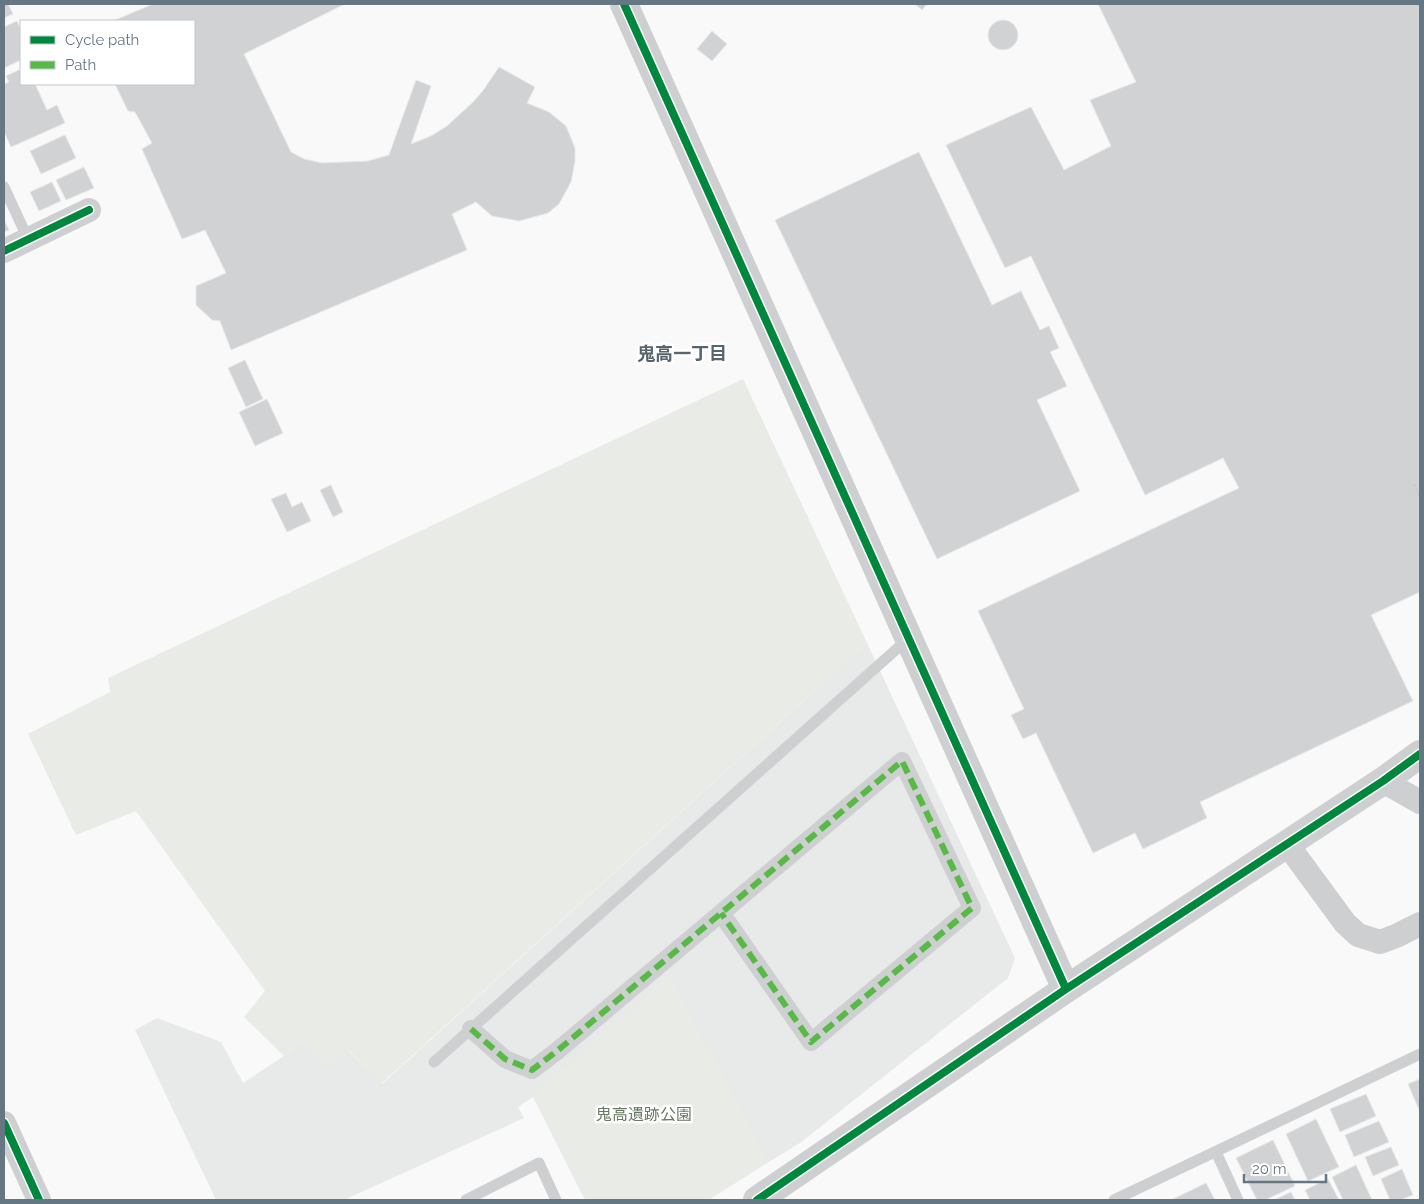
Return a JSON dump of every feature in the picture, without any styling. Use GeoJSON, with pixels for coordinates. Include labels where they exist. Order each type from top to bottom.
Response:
{"type":"FeatureCollection","features":[{"type":"Feature","properties":{"kind":"street"},"geometry":{"type":"LineString","coordinates":[[624,4],[1066,989]]}},
{"type":"Feature","properties":{"kind":"street"},"geometry":{"type":"LineString","coordinates":[[4,251],[89,210]]}},
{"type":"Feature","properties":{"kind":"street"},"geometry":{"type":"LineString","coordinates":[[757,1200],[1066,989],[1420,754]]}},
{"type":"Feature","properties":{"kind":"street"},"geometry":{"type":"LineString","coordinates":[[471,1029],[505,1059],[532,1070],[902,761],[972,908],[811,1042],[721,913]]}},
{"type":"Feature","properties":{"kind":"street"},"geometry":{"type":"LineString","coordinates":[[1382,781],[1420,802]]}},
{"type":"Feature","properties":{"kind":"street"},"geometry":{"type":"LineString","coordinates":[[1287,844],[1345,922],[1358,935],[1380,942],[1420,924]]}},
{"type":"Feature","properties":{"kind":"street"},"geometry":{"type":"LineString","coordinates":[[4,1123],[39,1200]]}},
{"type":"Feature","properties":{"kind":"lane"},"geometry":{"type":"LineString","coordinates":[[4,187],[28,239]]}},
{"type":"Feature","properties":{"kind":"lane"},"geometry":{"type":"LineString","coordinates":[[434,1062],[909,638]]}},
{"type":"Feature","properties":{"kind":"lane"},"geometry":{"type":"LineString","coordinates":[[1114,1200],[1420,1054]]}},
{"type":"Feature","properties":{"kind":"lane"},"geometry":{"type":"LineString","coordinates":[[1216,1152],[1238,1200]]}},
{"type":"Feature","properties":{"kind":"lane"},"geometry":{"type":"LineString","coordinates":[[466,1200],[538,1163],[556,1200]]}},
{"type":"Feature","properties":{"kind":"path"},"geometry":{"type":"LineString","coordinates":[[1414,484],[1420,497]]}},
{"type":"Feature","properties":{"kind":"shaded area"},"geometry":{"type":"Polygon","coordinates":[[[867,643],[1015,958],[1008,978],[800,1143],[767,1163],[670,976],[533,1097],[518,1107],[524,1118],[344,1200],[216,1200],[135,1030],[157,1018],[221,1042],[243,1083],[303,1041],[348,1051],[382,1084],[867,643]]]}},
{"type":"Feature","properties":{"kind":"green space"},"geometry":{"type":"Polygon","coordinates":[[[743,379],[867,643],[381,1084],[349,1051],[331,1069],[303,1041],[284,1056],[244,1017],[265,991],[136,811],[76,835],[28,734],[110,692],[108,678],[743,379]]]}},
{"type":"Feature","properties":{"kind":"green space","name":"鬼高遺跡公園"},"geometry":{"type":"Polygon","coordinates":[[[670,975],[767,1163],[709,1200],[585,1200],[533,1097],[670,975]]]}},
{"type":"Feature","properties":{"kind":"building"},"geometry":{"type":"Polygon","coordinates":[[[4,4],[8,4],[13,14],[4,18],[4,4]]]}},
{"type":"Feature","properties":{"kind":"building"},"geometry":{"type":"Polygon","coordinates":[[[153,4],[345,4],[244,54],[291,152],[304,159],[322,163],[368,161],[389,155],[416,80],[431,86],[411,144],[431,136],[447,126],[482,92],[499,67],[535,87],[527,103],[549,112],[566,126],[575,148],[575,161],[571,182],[559,204],[548,213],[519,221],[492,216],[476,202],[452,214],[467,250],[231,350],[220,321],[212,320],[196,305],[196,286],[226,273],[205,230],[182,239],[142,149],[152,143],[135,112],[128,111],[115,85],[195,85],[195,20],[115,20],[153,4]]]}},
{"type":"Feature","properties":{"kind":"building"},"geometry":{"type":"Polygon","coordinates":[[[915,4],[927,4],[922,10],[915,4]]]}},
{"type":"Feature","properties":{"kind":"building"},"geometry":{"type":"Polygon","coordinates":[[[1098,4],[1420,4],[1420,592],[1371,615],[1413,701],[1200,802],[1207,818],[1143,849],[1135,833],[1093,853],[1036,733],[1023,739],[1011,715],[1024,709],[978,611],[1239,488],[1223,458],[1145,495],[1031,256],[1005,268],[946,145],[1031,107],[1064,170],[1111,146],[1090,100],[1136,82],[1098,4]]]}},
{"type":"Feature","properties":{"kind":"building"},"geometry":{"type":"Polygon","coordinates":[[[1003,20],[1014,24],[1018,35],[1014,46],[1003,50],[992,46],[988,35],[992,24],[1003,20]]]}},
{"type":"Feature","properties":{"kind":"building"},"geometry":{"type":"Polygon","coordinates":[[[17,21],[20,28],[20,60],[4,68],[4,27],[17,21]]]}},
{"type":"Feature","properties":{"kind":"building"},"geometry":{"type":"Polygon","coordinates":[[[712,31],[727,44],[712,61],[697,49],[712,31]]]}},
{"type":"Feature","properties":{"kind":"building"},"geometry":{"type":"Polygon","coordinates":[[[20,69],[20,85],[35,85],[47,110],[57,105],[65,123],[11,147],[4,132],[4,84],[9,82],[6,76],[20,69]]]}},
{"type":"Feature","properties":{"kind":"building"},"geometry":{"type":"Polygon","coordinates":[[[65,135],[76,158],[41,174],[30,151],[65,135]]]}},
{"type":"Feature","properties":{"kind":"building"},"geometry":{"type":"Polygon","coordinates":[[[919,152],[992,305],[1021,291],[1040,330],[1049,326],[1059,348],[1050,352],[1067,386],[1037,400],[1080,491],[937,559],[775,220],[919,152]]]}},
{"type":"Feature","properties":{"kind":"building"},"geometry":{"type":"Polygon","coordinates":[[[84,167],[94,188],[66,200],[56,180],[84,167]]]}},
{"type":"Feature","properties":{"kind":"building"},"geometry":{"type":"Polygon","coordinates":[[[52,182],[61,201],[39,211],[30,192],[52,182]]]}},
{"type":"Feature","properties":{"kind":"building"},"geometry":{"type":"Polygon","coordinates":[[[4,220],[9,230],[4,232],[4,220]]]}},
{"type":"Feature","properties":{"kind":"building"},"geometry":{"type":"Polygon","coordinates":[[[245,360],[263,399],[246,407],[228,368],[245,360]]]}},
{"type":"Feature","properties":{"kind":"building"},"geometry":{"type":"Polygon","coordinates":[[[267,399],[283,433],[255,446],[239,412],[267,399]]]}},
{"type":"Feature","properties":{"kind":"building"},"geometry":{"type":"Polygon","coordinates":[[[331,485],[343,512],[333,517],[320,490],[331,485]]]}},
{"type":"Feature","properties":{"kind":"building"},"geometry":{"type":"Polygon","coordinates":[[[286,493],[292,507],[302,502],[311,521],[287,532],[271,499],[286,493]]]}},
{"type":"Feature","properties":{"kind":"building"},"geometry":{"type":"Polygon","coordinates":[[[1420,1079],[1420,1112],[1408,1084],[1420,1079]]]}},
{"type":"Feature","properties":{"kind":"building"},"geometry":{"type":"Polygon","coordinates":[[[1366,1094],[1376,1116],[1340,1132],[1330,1109],[1366,1094]]]}},
{"type":"Feature","properties":{"kind":"building"},"geometry":{"type":"Polygon","coordinates":[[[1316,1119],[1339,1167],[1308,1181],[1286,1134],[1316,1119]]]}},
{"type":"Feature","properties":{"kind":"building"},"geometry":{"type":"Polygon","coordinates":[[[1379,1121],[1389,1142],[1354,1157],[1345,1135],[1379,1121]]]}},
{"type":"Feature","properties":{"kind":"building"},"geometry":{"type":"Polygon","coordinates":[[[1273,1140],[1295,1186],[1265,1200],[1257,1200],[1236,1158],[1273,1140]]]}},
{"type":"Feature","properties":{"kind":"building"},"geometry":{"type":"Polygon","coordinates":[[[1391,1147],[1399,1165],[1373,1176],[1365,1157],[1391,1147]]]}},
{"type":"Feature","properties":{"kind":"building"},"geometry":{"type":"Polygon","coordinates":[[[1356,1165],[1372,1200],[1343,1200],[1332,1177],[1356,1165]]]}},
{"type":"Feature","properties":{"kind":"building"},"geometry":{"type":"Polygon","coordinates":[[[1402,1169],[1413,1195],[1400,1200],[1390,1200],[1381,1179],[1402,1169]]]}},
{"type":"Feature","properties":{"kind":"building"},"geometry":{"type":"Polygon","coordinates":[[[1328,1179],[1339,1200],[1310,1200],[1305,1190],[1328,1179]]]}},
{"type":"Feature","properties":{"kind":"building"},"geometry":{"type":"Polygon","coordinates":[[[1206,1183],[1215,1200],[1171,1200],[1206,1183]]]}},
{"type":"Feature","properties":{"kind":"building"},"geometry":{"type":"Polygon","coordinates":[[[1291,1192],[1295,1200],[1274,1200],[1291,1192]]]}},
{"type":"Feature","properties":{"kind":"marked path"},"geometry":{"type":"LineString","coordinates":[[471,1029],[505,1059],[532,1070],[902,761],[972,908],[811,1042],[721,913]]}},
{"type":"Feature","properties":{"kind":"cycle path"},"geometry":{"type":"LineString","coordinates":[[624,4],[1066,989]]}},
{"type":"Feature","properties":{"kind":"cycle path"},"geometry":{"type":"LineString","coordinates":[[4,251],[89,210]]}},
{"type":"Feature","properties":{"kind":"cycle path"},"geometry":{"type":"LineString","coordinates":[[757,1200],[1066,989],[1383,781],[1420,754]]}},
{"type":"Feature","properties":{"kind":"cycle path"},"geometry":{"type":"LineString","coordinates":[[4,1123],[39,1200]]}},
{"type":"Feature","properties":{"kind":"district","name":"鬼高一丁目"},"geometry":{"type":"Point","coordinates":[682,353]}}]}
